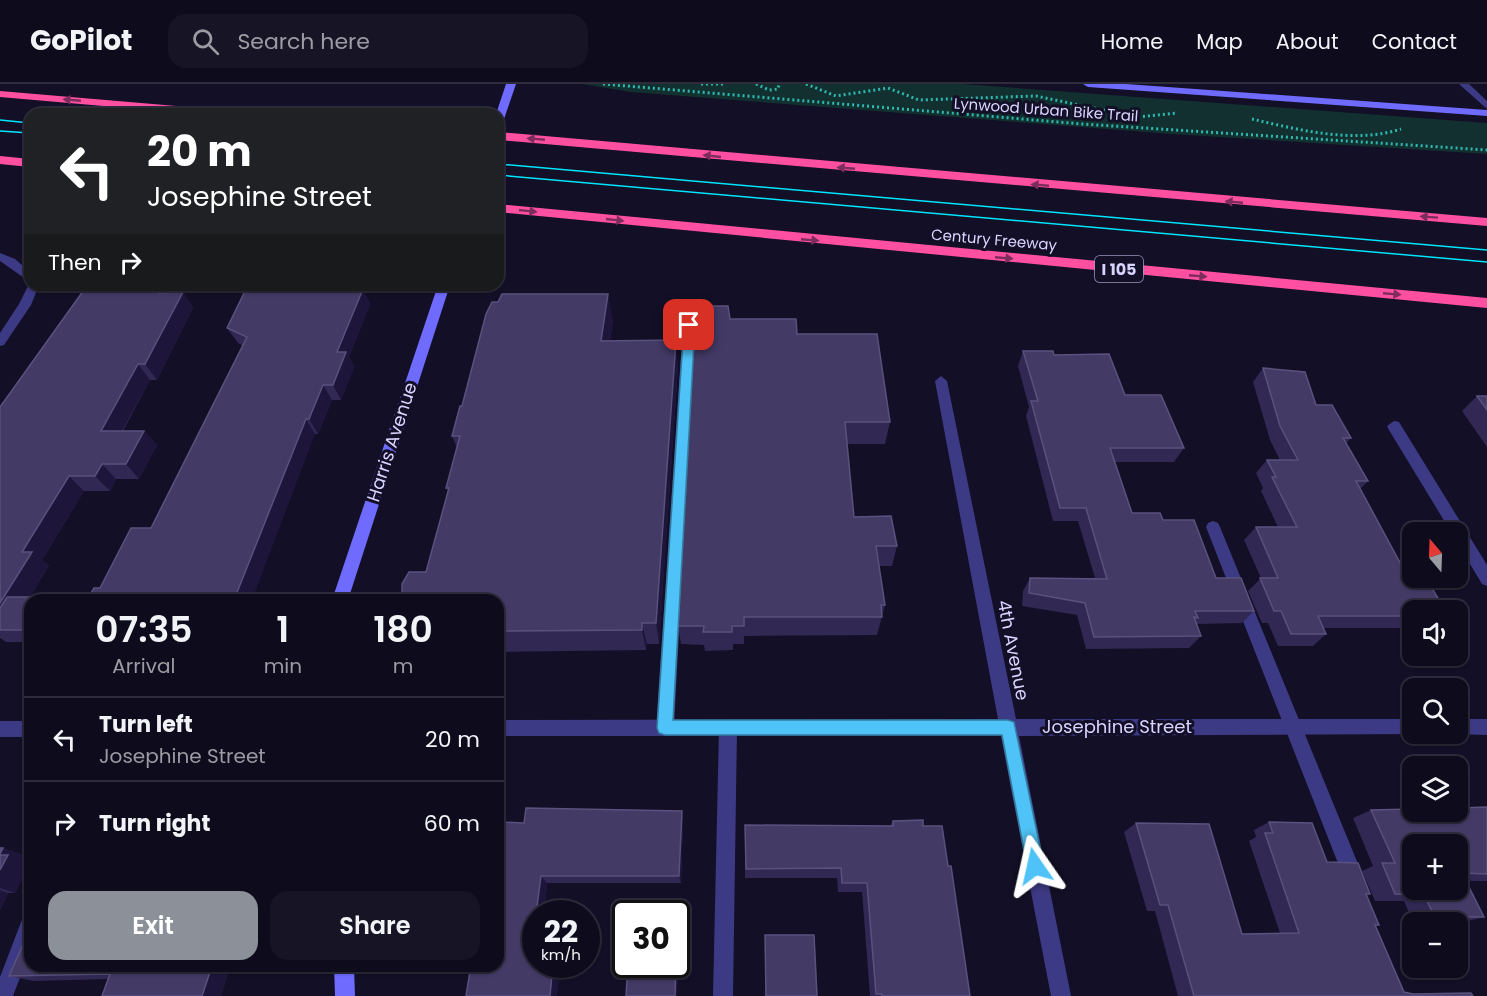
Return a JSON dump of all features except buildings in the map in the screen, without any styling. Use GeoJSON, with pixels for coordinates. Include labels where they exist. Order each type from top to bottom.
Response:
{"type":"FeatureCollection","features":[{"type":"Feature","properties":{"kind":"highway"},"geometry":{"type":"LineString","coordinates":[[0,94],[164,108]]}},
{"type":"Feature","properties":{"kind":"highway"},"geometry":{"type":"LineString","coordinates":[[504,136],[1487,222]]}},
{"type":"Feature","properties":{"kind":"highway"},"geometry":{"type":"LineString","coordinates":[[0,160],[24,162]]}},
{"type":"Feature","properties":{"kind":"highway","name":"Century Freeway"},"geometry":{"type":"LineString","coordinates":[[504,209],[1487,303]]}},
{"type":"Feature","properties":{"kind":"street"},"geometry":{"type":"LineString","coordinates":[[503,108],[511,84]]}},
{"type":"Feature","properties":{"kind":"street"},"geometry":{"type":"LineString","coordinates":[[1088,84],[1487,113]]}},
{"type":"Feature","properties":{"kind":"street"},"geometry":{"type":"LineString","coordinates":[[1464,84],[1487,106]]}},
{"type":"Feature","properties":{"kind":"street"},"geometry":{"type":"LineString","coordinates":[[0,257],[11,262],[24,273]]}},
{"type":"Feature","properties":{"kind":"street"},"geometry":{"type":"LineString","coordinates":[[0,342],[26,305],[31,291]]}},
{"type":"Feature","properties":{"kind":"street","name":"Harris Avenue"},"geometry":{"type":"LineString","coordinates":[[342,594],[442,291]]}},
{"type":"Feature","properties":{"kind":"street"},"geometry":{"type":"LineString","coordinates":[[665,728],[689,325]]}},
{"type":"Feature","properties":{"kind":"street","name":"4th Avenue"},"geometry":{"type":"LineString","coordinates":[[941,381],[1060,996]]}},
{"type":"Feature","properties":{"kind":"street"},"geometry":{"type":"LineString","coordinates":[[1394,426],[1487,579]]}},
{"type":"Feature","properties":{"kind":"street"},"geometry":{"type":"LineString","coordinates":[[1213,528],[1362,899]]}},
{"type":"Feature","properties":{"kind":"street","name":"Josephine Street"},"geometry":{"type":"LineString","coordinates":[[504,728],[1402,727]]}},
{"type":"Feature","properties":{"kind":"street"},"geometry":{"type":"LineString","coordinates":[[1468,727],[1487,727]]}},
{"type":"Feature","properties":{"kind":"street"},"geometry":{"type":"LineString","coordinates":[[723,996],[728,728]]}},
{"type":"Feature","properties":{"kind":"street"},"geometry":{"type":"LineString","coordinates":[[0,729],[24,729]]}},
{"type":"Feature","properties":{"kind":"street"},"geometry":{"type":"LineString","coordinates":[[3,996],[24,940]]}},
{"type":"Feature","properties":{"kind":"street"},"geometry":{"type":"LineString","coordinates":[[344,972],[345,996]]}},
{"type":"Feature","properties":{"kind":"path","name":"Lynwood Urban Bike Trail"},"geometry":{"type":"LineString","coordinates":[[603,84],[1092,124],[1487,150]]}},
{"type":"Feature","properties":{"kind":"path"},"geometry":{"type":"LineString","coordinates":[[701,84],[726,84]]}},
{"type":"Feature","properties":{"kind":"path"},"geometry":{"type":"LineString","coordinates":[[756,84],[769,91],[778,89],[779,84]]}},
{"type":"Feature","properties":{"kind":"path"},"geometry":{"type":"LineString","coordinates":[[806,84],[836,96],[888,87],[918,100],[1030,96],[1054,98],[1127,116],[1147,117],[1187,112]]}},
{"type":"Feature","properties":{"kind":"path"},"geometry":{"type":"LineString","coordinates":[[1243,117],[1299,130],[1382,135],[1390,134],[1407,125]]}},
{"type":"Feature","properties":{"kind":"green space"},"geometry":{"type":"Polygon","coordinates":[[[583,84],[964,84],[1487,123],[1487,154],[1172,134],[631,92],[583,84]]]}},
{"type":"Feature","properties":{"kind":"tram line"},"geometry":{"type":"LineString","coordinates":[[0,120],[24,122]]}},
{"type":"Feature","properties":{"kind":"tram line"},"geometry":{"type":"LineString","coordinates":[[0,131],[24,133]]}},
{"type":"Feature","properties":{"kind":"tram line"},"geometry":{"type":"LineString","coordinates":[[504,165],[1487,250]]}},
{"type":"Feature","properties":{"kind":"tram line"},"geometry":{"type":"LineString","coordinates":[[504,176],[1487,262]]}},
{"type":"Feature","properties":{"kind":"route"},"geometry":{"type":"LineString","coordinates":[[689,325],[665,728],[1008,728],[1035,866]]}}]}
